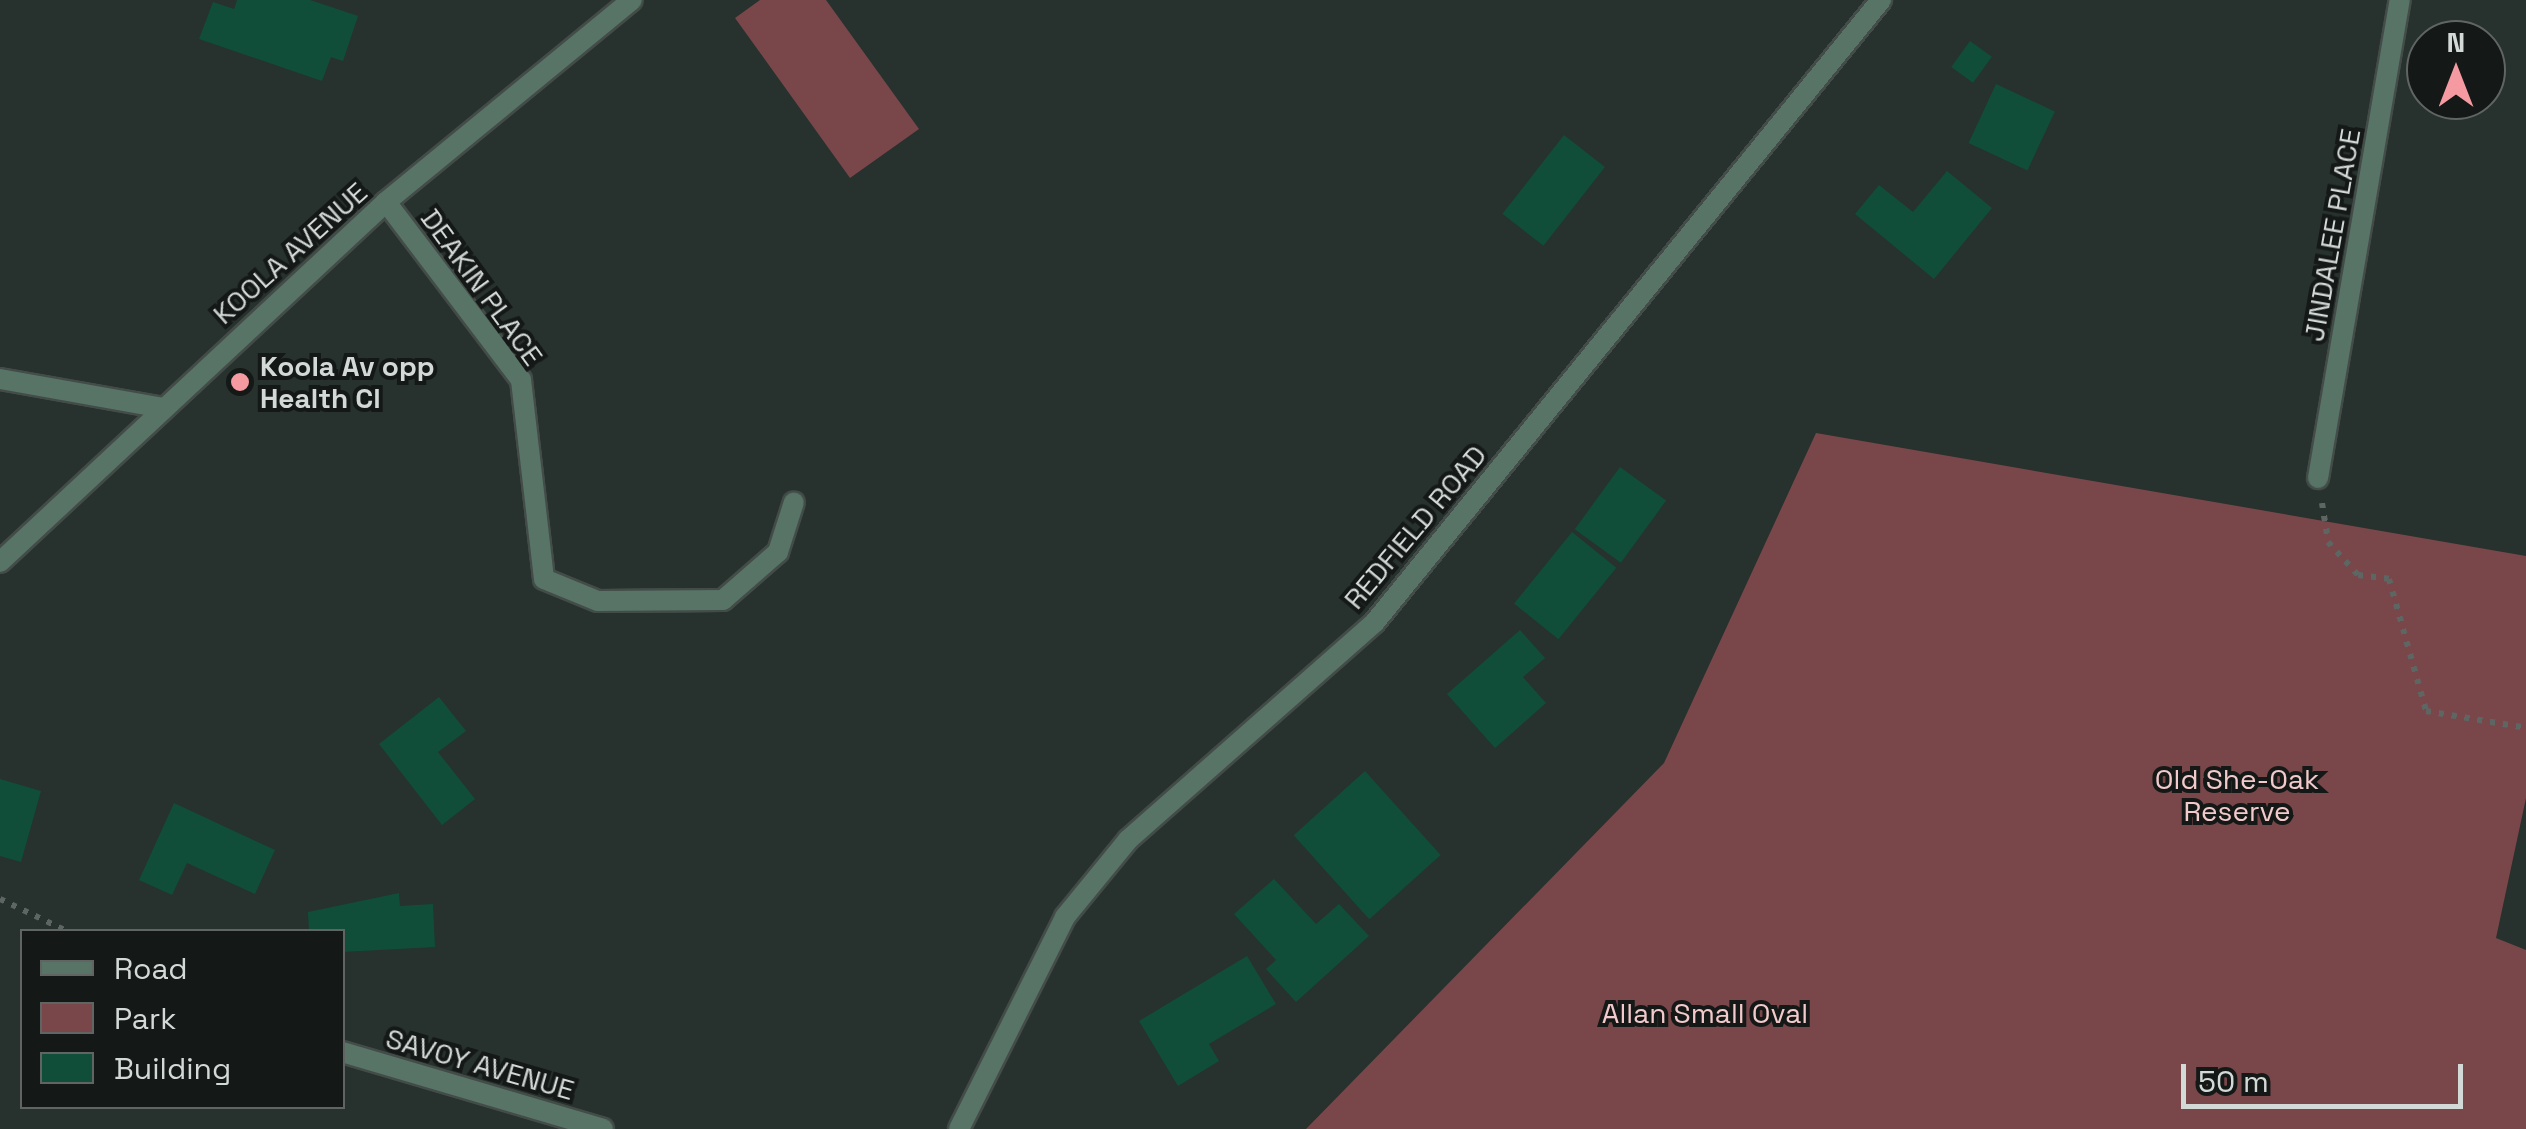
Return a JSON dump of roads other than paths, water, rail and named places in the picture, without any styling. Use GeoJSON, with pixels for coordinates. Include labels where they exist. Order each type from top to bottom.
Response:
{"type":"FeatureCollection","features":[{"type":"Feature","properties":{"kind":"street","name":"KOOLA AVENUE"},"geometry":{"type":"LineString","coordinates":[[0,562],[386,202],[632,0]]}},
{"type":"Feature","properties":{"kind":"street","name":"REDFIELD ROAD"},"geometry":{"type":"LineString","coordinates":[[959,1129],[1065,917],[1128,840],[1374,622],[1881,0]]}},
{"type":"Feature","properties":{"kind":"street","name":"JINDALEE PLACE"},"geometry":{"type":"LineString","coordinates":[[2318,478],[2400,0]]}},
{"type":"Feature","properties":{"kind":"street","name":"DEAKIN PLACE"},"geometry":{"type":"LineString","coordinates":[[386,202],[521,380],[544,579],[598,601],[723,600],[778,552],[794,502]]}},
{"type":"Feature","properties":{"kind":"street"},"geometry":{"type":"LineString","coordinates":[[0,380],[162,408]]}},
{"type":"Feature","properties":{"kind":"street","name":"SAVOY AVENUE"},"geometry":{"type":"LineString","coordinates":[[345,1053],[603,1129]]}},
{"type":"Feature","properties":{"kind":"place","name":"Koola Av opp Health Cl"},"geometry":{"type":"Point","coordinates":[240,382]}},
{"type":"Feature","properties":{"kind":"park label","name":"Old She-Oak Reserve"},"geometry":{"type":"Point","coordinates":[2237,795]}},
{"type":"Feature","properties":{"kind":"park label","name":"Allan Small Oval"},"geometry":{"type":"Point","coordinates":[1705,1013]}}]}
